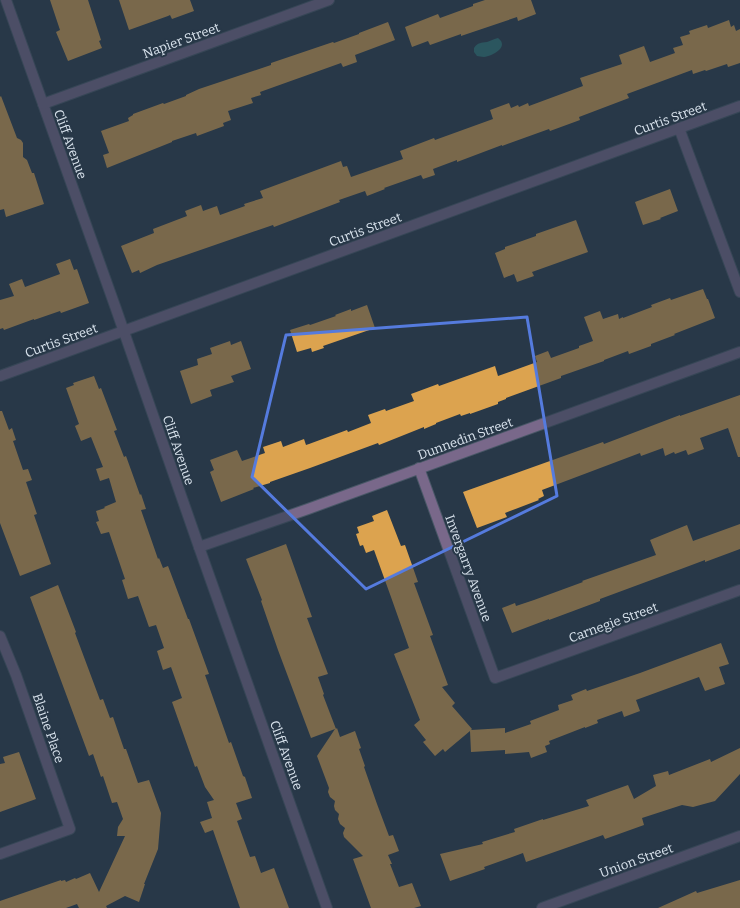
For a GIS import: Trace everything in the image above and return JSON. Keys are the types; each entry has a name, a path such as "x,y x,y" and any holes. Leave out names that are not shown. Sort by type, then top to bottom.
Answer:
{"street":[{"name":"Cliff Avenue","path":"6,0 327,908"},
{"name":"Napier Street","path":"43,104 329,0"},
{"name":"Curtis Street","path":"0,376 740,106"},
{"path":"679,128 740,292"},
{"name":"Dunnedin Street","path":"199,547 308,509 740,352"},
{"name":"Invergarry Avenue","path":"419,468 495,678"},
{"name":"Carnegie Street","path":"495,678 740,590"},
{"name":"Blaine Place","path":"0,636 16,675 70,829 0,854"},
{"name":"Union Street","path":"542,908 740,836"}],"highlighted area":[{"path":"527,317 557,496 366,589 252,477 286,335"}],"shaded area":[{"path":"498,38 502,45 501,48 495,53 483,57 477,56 474,52 475,46 478,44"}],"building":[{"path":"50,0 88,0 101,40 99,41 102,48 68,61 56,32 60,30"},
{"path":"119,0 190,0 194,11 172,19 170,15 129,30"},
{"path":"485,0 531,0 536,14 518,21 517,17 430,45 428,41 412,47 405,27 438,14 440,18"},
{"path":"729,20 731,27 734,25 736,31 740,29 740,63 728,67 727,64 693,74 692,70 627,94 629,98 579,117 580,120 550,131 549,129 457,162 457,160 433,169 435,175 423,179 421,175 384,188 385,189 367,196 365,191 274,227 273,225 157,265 140,273 139,270 132,273 121,246 154,233 153,229 187,216 185,211 201,205 203,211 217,206 220,215 245,206 244,204 263,198 260,191 341,161 343,167 347,166 351,177 403,159 400,151 434,138 435,140 493,119 490,110 509,103 511,108 518,105 519,107 528,103 529,106 583,86 580,78 622,64 619,55 644,46 650,62 675,53 673,48 683,45 680,37 690,34 689,31 707,25 708,28"},
{"path":"388,22 395,40 355,55 357,62 343,67 341,63 260,92 261,95 251,98 253,103 228,111 231,120 223,123 224,126 197,136 196,133 172,141 107,168 103,155 109,153 101,131 129,121 128,118 133,114 186,96 199,89 271,65 271,63 359,34"},
{"path":"1,96 17,138 23,143 23,157 27,160 32,173 34,173 44,204 6,217 4,209 0,210"},
{"path":"670,189 678,211 643,225 635,202"},
{"path":"576,220 588,252 532,272 534,276 517,282 514,274 504,278 495,253 505,249 505,247 536,236 536,234"},
{"path":"70,259 74,270 77,269 89,303 61,313 60,311 34,319 4,330 3,328 0,329 0,300 14,296 9,284 22,279 25,287 60,274 56,264"},
{"path":"703,289 715,318 651,344 651,346 629,354 628,351 561,376 561,378 506,398 498,402 498,404 470,414 461,416 460,414 379,445 378,443 253,488 254,489 221,502 210,472 214,470 210,460 237,450 242,461 265,453 263,447 281,441 283,447 304,439 306,445 347,430 348,432 371,423 368,415 385,409 386,411 414,401 411,394 438,384 439,386 495,366 498,376 537,362 535,356 548,351 551,358 579,348 579,346 593,341 584,317 600,311 603,319 618,314 619,319 652,307 651,305 670,298 671,300"},
{"path":"367,305 375,328 323,346 324,348 312,352 311,348 297,352 290,330 309,324 310,325 351,309 351,311"},
{"path":"230,341 231,345 241,341 251,369 231,376 234,382 210,390 212,396 191,404 180,371 198,365 197,359 212,354 210,348"},
{"path":"94,376 99,389 101,388 117,430 114,431 124,457 126,456 140,495 141,494 146,509 141,510 158,559 159,558 163,568 168,566 189,619 209,674 205,675 229,743 231,742 252,798 236,803 242,819 237,821 250,857 255,856 261,873 274,868 289,908 240,908 213,830 205,833 200,822 212,818 207,802 214,800 205,787 197,766 195,767 172,702 182,698 171,667 163,670 157,651 164,648 156,625 149,627 138,596 128,599 122,580 125,579 109,532 101,534 96,522 99,521 96,511 116,502 109,478 100,481 96,469 103,467 91,437 81,441 75,426 79,424 66,388 74,385 73,383"},
{"path":"740,395 740,457 738,457 728,428 700,438 704,449 688,455 686,450 675,454 674,452 665,456 663,448 641,456 640,453 542,490 544,496 538,499 539,500 505,513 507,517 477,528 463,492 603,442 604,444 680,415"},
{"path":"0,411 2,411 9,430 12,428 16,440 13,441 23,470 28,469 32,480 26,482 37,514 34,515 51,564 20,576 0,523"},
{"path":"387,510 401,546 405,545 418,582 414,583 433,635 430,636 448,685 442,687 455,703 452,706 472,729 471,730 505,728 505,733 531,724 530,721 559,710 558,705 573,700 571,695 640,673 721,643 729,664 719,667 725,684 705,691 699,677 636,700 640,711 624,717 622,711 597,720 598,723 549,741 550,744 545,746 547,752 531,758 529,752 505,754 505,750 471,752 470,731 445,752 443,749 435,756 423,742 426,740 414,725 420,720 394,654 409,648 391,597 374,550 366,553 363,545 360,546 356,534 359,533 357,527 374,521 372,516"},
{"path":"740,524 740,549 705,562 705,560 600,599 600,601 512,633 502,608 515,603 516,606 534,600 583,582 582,581 656,555 650,540 687,525 693,541"},
{"path":"286,544 312,617 307,618 328,674 318,677 324,694 323,695 340,737 355,731 361,748 359,749 365,766 364,767 377,804 389,836 393,835 399,851 388,855 392,864 390,864 399,887 412,883 421,906 414,908 371,908 353,859 363,856 344,837 343,833 345,828 340,824 338,819 339,814 335,810 334,806 335,801 330,797 328,792 329,788 317,756 335,729 311,738 246,559"},
{"path":"58,585 100,700 103,699 110,718 113,717 138,783 149,780 161,813 158,849 144,884 139,902 125,896 106,906 107,908 79,908 77,904 66,908 0,908 0,901 61,880 65,880 66,882 90,873 99,892 125,836 117,836 118,827 123,819 117,802 112,803 103,776 101,777 93,754 89,756 30,597"},
{"path":"740,748 740,774 715,801 693,807 682,805 642,818 644,825 605,839 603,835 526,862 523,853 484,867 485,869 450,881 440,854 483,844 482,842 515,832 514,829 589,806 586,800 628,785 634,799 656,786 653,775 668,771 669,775 710,759 711,762"},
{"path":"19,752 36,799 0,812 0,764 5,763 3,757"},
{"path":"740,880 740,908 658,908 696,891 697,893"}]}
